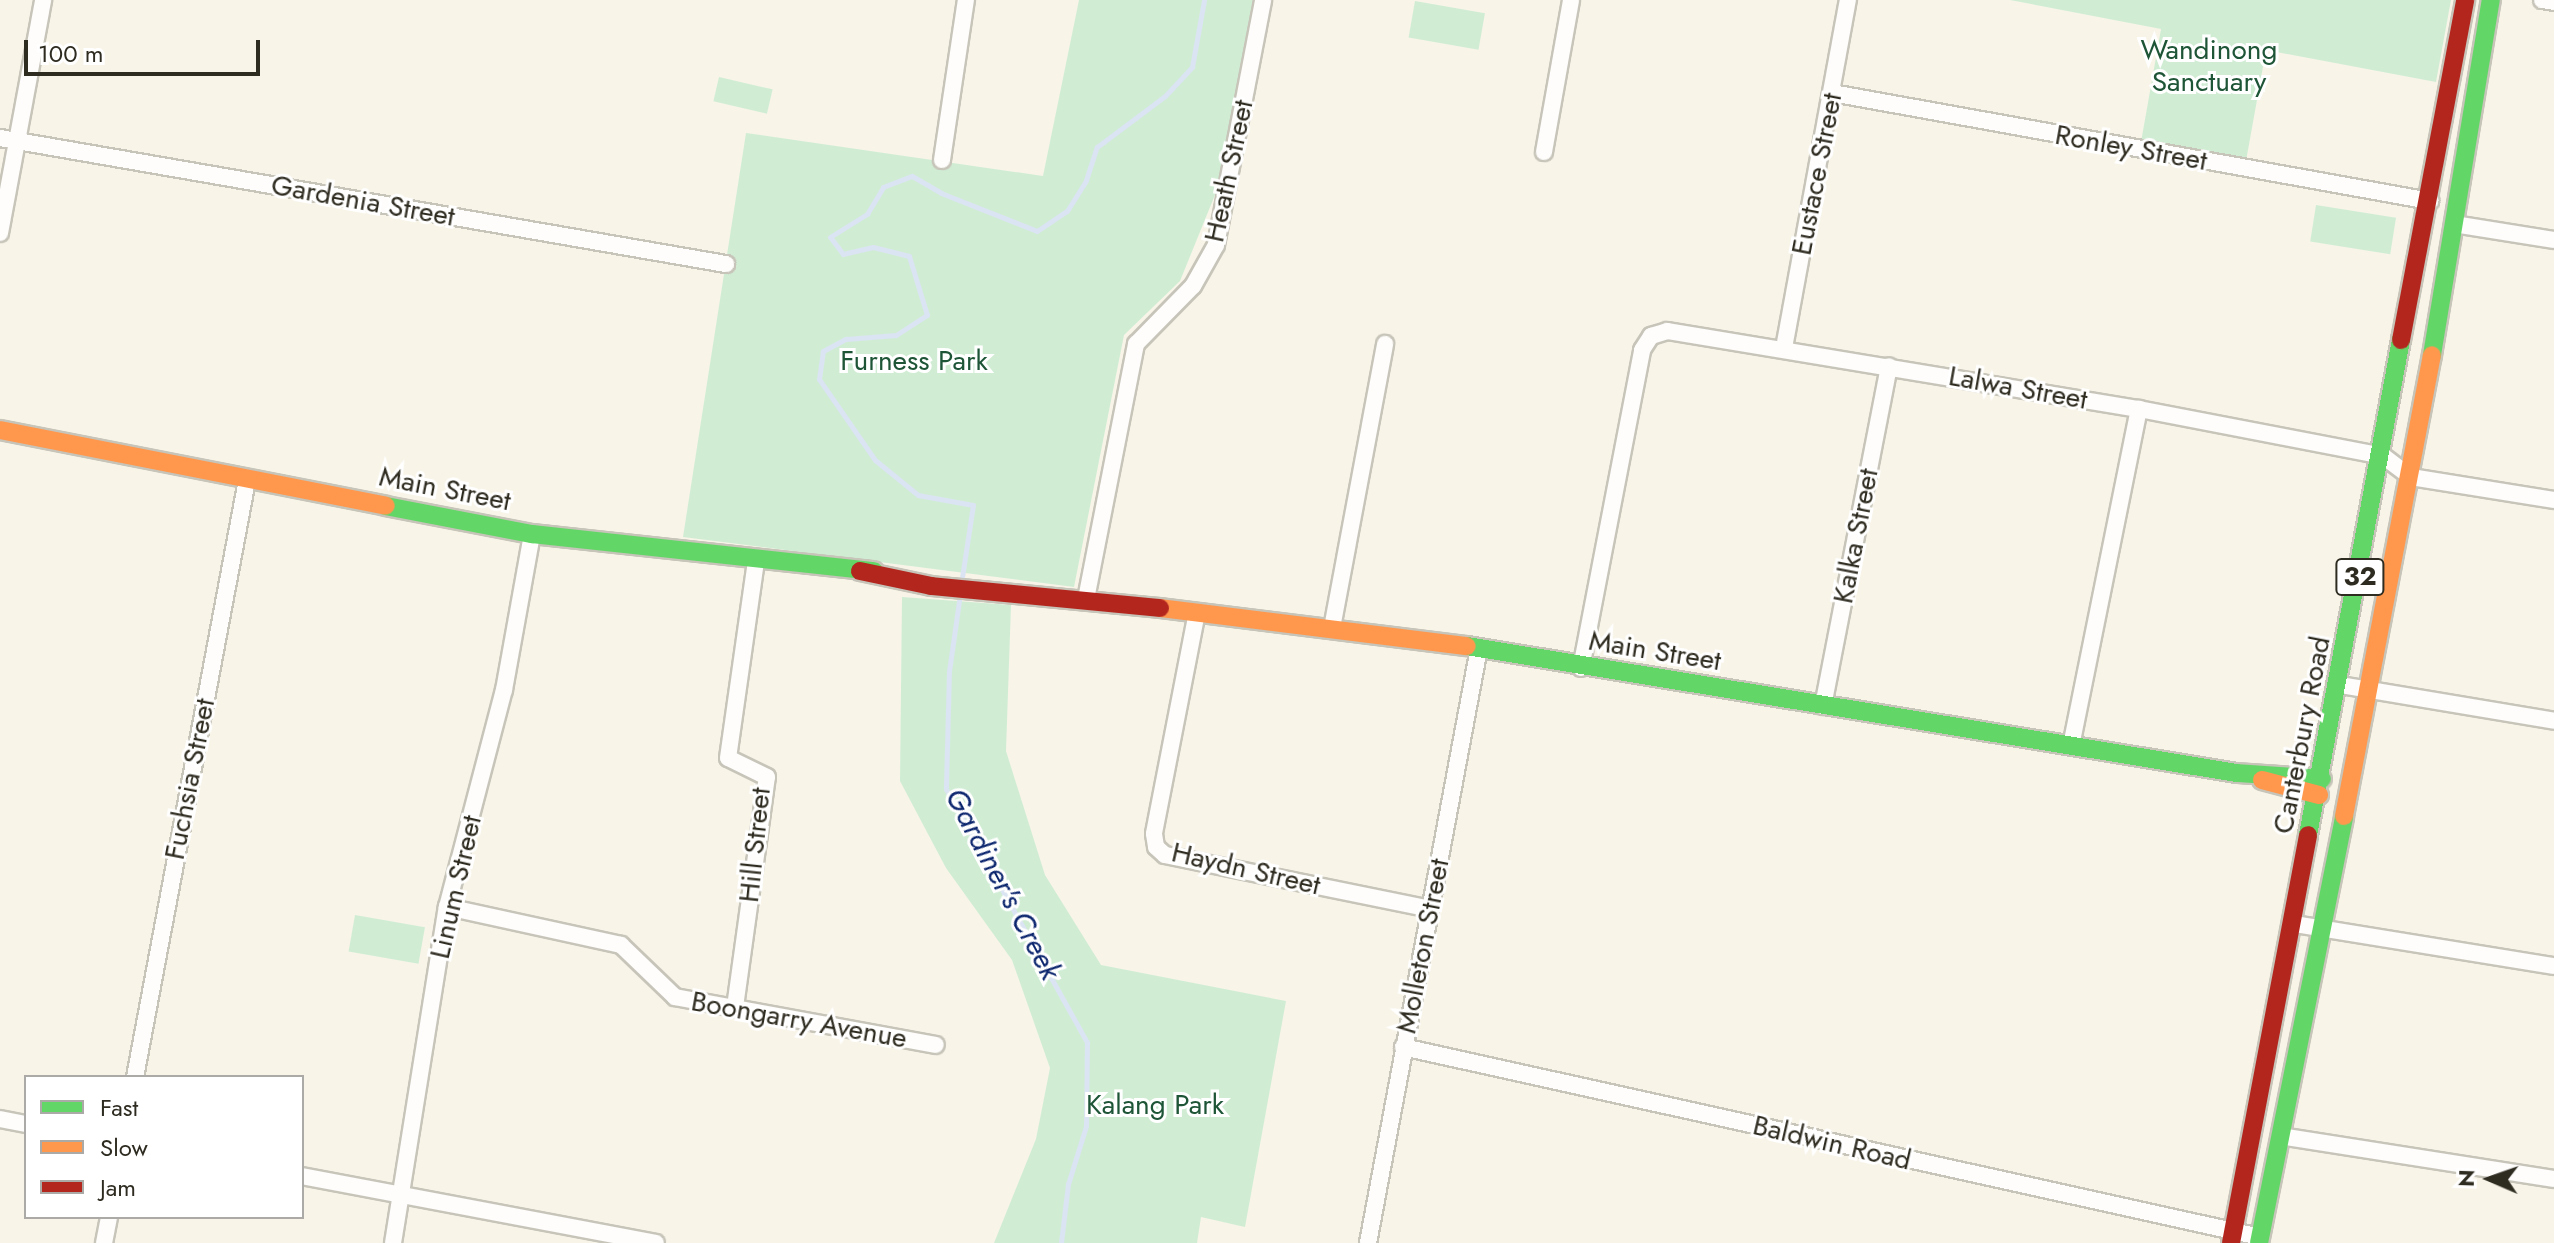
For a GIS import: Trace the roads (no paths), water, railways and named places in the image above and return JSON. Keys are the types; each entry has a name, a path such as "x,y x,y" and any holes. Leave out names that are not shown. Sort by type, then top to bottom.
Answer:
{"main road":[{"name":"Canterbury Road","path":"2232,1237 2340,685 2465,0"},
{"name":"Canterbury Road","path":"2260,1240 2411,477 2491,0"},
{"path":"2430,201 2455,214"},
{"name":"Main Street","path":"0,430 22,438 532,534 954,582 1479,648 1581,668 2320,787"},
{"name":"Main Street","path":"0,438 22,438"},
{"path":"2320,787 2348,791"}],"street":[{"path":"0,233 8,139 43,0"},
{"path":"942,160 966,0"},
{"name":"Heath Street","path":"1086,599 1136,344 1193,286 1216,245 1263,0"},
{"path":"1544,152 1571,0"},
{"name":"Eustace Street","path":"1784,348 1848,0"},
{"path":"2542,0 2554,2"},
{"name":"Ronley Street","path":"1832,93 2430,201"},
{"name":"Gardenia Street","path":"8,139 726,264"},
{"path":"2455,214 2554,240"},
{"name":"Lalwa Street","path":"1581,668 1642,350 1651,336 1667,331 2139,409 2383,456"},
{"path":"1332,628 1385,344"},
{"name":"Kalka Street","path":"1823,706 1889,366"},
{"path":"2071,746 2139,409"},
{"path":"2383,456 2411,477 2554,500"},
{"name":"Fuchsia Street","path":"135,1075 247,480"},
{"name":"Linum Street","path":"393,1243 447,907 504,690 532,534"},
{"name":"Hill Street","path":"735,1007 767,777 728,758 756,561"},
{"name":"Haydn Street","path":"1197,612 1154,834 1156,847 1165,855 1430,909"},
{"name":"Molleton Street","path":"1368,1243 1479,648"},
{"path":"2340,685 2554,721"},
{"name":"Boongarry Avenue","path":"447,907 621,945 675,997 936,1045"},
{"path":"2294,924 2554,966"},
{"name":"Baldwin Road","path":"1403,1047 2232,1237 2260,1240"},
{"path":"0,1119 24,1124"},
{"path":"2280,1136 2554,1179"},
{"path":"304,1176 656,1243"},
{"path":"104,1243 109,1219"}],"waterway":[{"name":"Gardiner's Creek","path":"961,584 973,505 918,495 875,460 819,379 823,351 846,339 896,335 927,315 909,256 873,247 843,254 830,237 867,214 883,187 912,176 941,193 1037,231 1067,211 1086,180 1097,147 1165,96 1192,67 1204,0"},
{"name":"Gardiner's Creek","path":"960,594 949,671 946,789 1087,1042 1086,1126 1068,1184 1061,1243"}],"park label":[{"name":"Wandinong Sanctuary","path":"2209,66"},
{"name":"Furness Park","path":"914,361"},
{"name":"Kalang Park","path":"1155,1105"}]}
